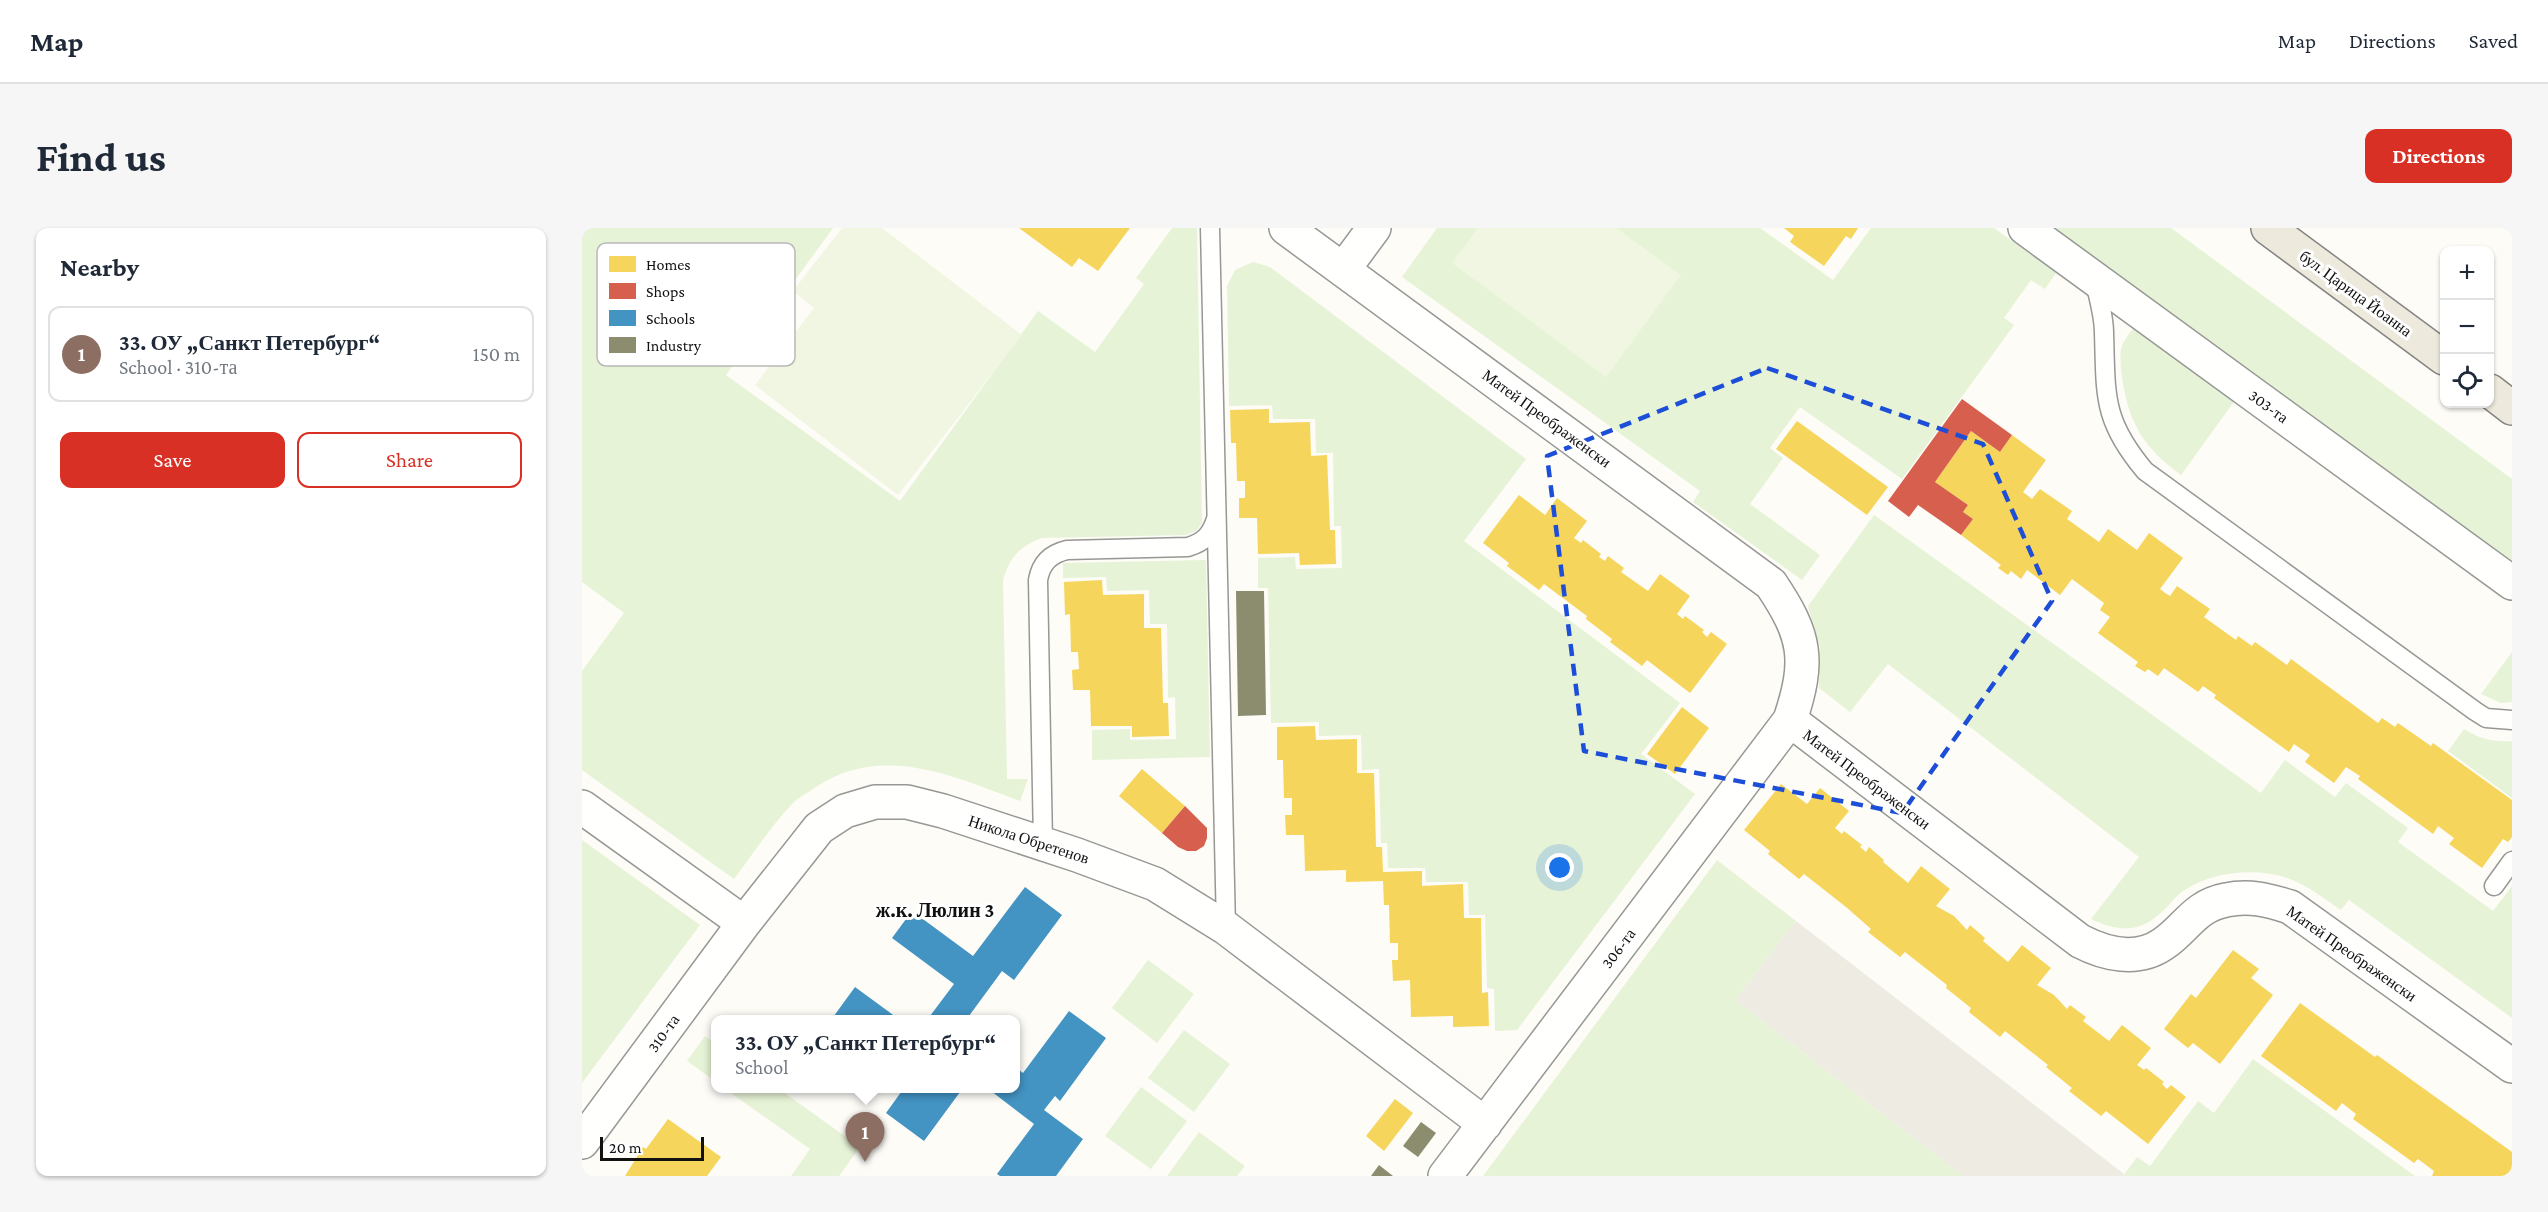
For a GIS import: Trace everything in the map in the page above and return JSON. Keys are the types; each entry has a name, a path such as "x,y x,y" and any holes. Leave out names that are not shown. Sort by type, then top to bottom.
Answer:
{"main road":[{"name":"бул. Царица Йоанна","path":"2268,228 2440,354"},
{"path":"2494,394 2512,408"}],"street":[{"name":"Матей Преображенски","path":"1286,228 1771,584 1791,614 1802,649 1801,686 1790,720 2080,941 2099,951 2121,955 2143,953 2163,944 2194,914 2225,900 2258,897 2290,907 2512,1066"},
{"path":"1343,270 1374,228"},
{"name":"303-та","path":"2025,228 2512,583"},
{"name":"306-та","path":"1445,1176 1790,720"},
{"name":"Никола Обретенов","path":"744,923 819,828 845,811 875,802 907,802 1043,843 1155,884 1226,928 1485,1124"},
{"path":"582,807 744,923"},
{"name":"310-та","path":"582,1142 744,923"}],"lane":[{"path":"1210,228 1226,928"},
{"path":"2094,278 2104,331 2105,390 2112,420 2125,447 2145,471 2475,711 2487,718 2512,720"},
{"path":"1043,843 1039,571 1050,556 1067,550 1188,547 1198,544 1208,537 1216,517"},
{"path":"2494,885 2512,861"}],"highlighted area":[{"path":"1767,368 1983,444 2052,601 1902,813 1584,751 1547,456"}],"green space":[{"path":"582,228 833,228 795,280 795,243 597,243 597,366 733,366 726,375 900,501 1038,311 1095,352 1144,284 1136,278 1172,228 1197,228 1202,523 1196,531 1186,535 1042,538 1027,545 1012,559 1003,581 1007,779 1028,779 1020,801 945,775 920,769 894,766 869,767 844,773 819,785 793,803 734,879 582,770 582,671 624,613 582,582"},
{"path":"842,228 882,228 1022,335 898,495 755,385 770,366 795,366 795,333 814,308 795,293 795,288"},
{"path":"1437,228 1760,228 1833,280 1871,228 1994,228 2056,273 2045,289 2031,280 2004,318 2014,325 1902,479 1800,407 1770,448 1783,458 1750,504 1820,555 1802,580 1693,502 1700,491 1402,277"},
{"path":"1478,228 1616,228 1681,275 1606,377 1452,263"},
{"path":"2053,228 2171,228 2512,479 2512,561"},
{"path":"1253,262 1270,267 1526,459 1464,541 1680,703 1641,754 1695,794 1517,1030 1495,1031 1494,989 1487,988 1485,915 1469,915 1468,882 1426,882 1425,868 1388,868 1387,843 1381,843 1379,769 1362,770 1361,735 1319,736 1319,722 1271,723 1268,588 1258,588 1258,558 1295,557 1296,569 1342,568 1341,526 1334,526 1333,453 1316,453 1315,419 1273,419 1272,405 1229,406 1227,286 1235,270"},
{"path":"2135,326 2236,399 2181,475 2148,445 2140,434 2129,409 2120,362 2124,341"},
{"path":"1874,515 2261,793 2285,760 2335,797 2346,783 2408,828 2398,842 2493,911 2512,886 2512,1018 2349,900 2341,910 2303,885 2275,875 2243,872 2227,874 2198,883 2179,894 2148,923 2139,926 2112,927 2091,919 2139,857 1888,664 1850,712 1819,688 1820,647 1808,606"},
{"path":"1206,560 1210,757 1092,760 1092,730 1130,729 1130,740 1176,739 1175,697 1168,698 1167,624 1150,624 1149,590 1107,591 1106,577 1063,578 1063,563"},
{"path":"2512,652 2512,702 2501,703 2481,694"},
{"path":"2464,729 2487,739 2512,741 2512,798 2448,751"},
{"path":"582,840 700,925 582,1083"},
{"path":"1717,860 1796,921 1735,1000 1963,1176 1483,1176"},
{"path":"1148,960 1194,994 1157,1043 1112,1008"},
{"path":"1184,1030 1230,1064 1194,1112 1148,1078"},
{"path":"705,1036 711,1040 711,1078 687,1061"},
{"path":"2253,1059 2415,1176 2123,1176 2137,1157 2150,1166 2198,1101 2214,1113"},
{"path":"1141,1087 1187,1121 1151,1169 1105,1136"},
{"path":"731,1093 785,1093 860,1147 839,1176 791,1176 810,1149"},
{"path":"1199,1132 1245,1166 1237,1176 1167,1176"}],"shaded area":[{"path":"1796,921 2124,1174 2123,1176 1963,1176 1735,1000"}],"building: Homes":[{"path":"1019,228 1130,228 1098,271 1079,258 1072,267"},
{"path":"1784,228 1858,228 1851,239 1846,236 1824,266 1790,242 1794,236"},
{"path":"1269,409 1269,423 1310,422 1311,456 1327,455 1330,530 1335,530 1336,564 1300,565 1299,553 1258,554 1257,518 1239,518 1239,498 1245,498 1245,481 1237,481 1236,443 1231,443 1230,410"},
{"path":"1797,421 1888,487 1867,515 1776,449"},
{"path":"1971,431 2000,452 2012,435 2046,460 2023,492 2032,499 2040,489 2072,511 2067,519 2099,542 2108,529 2137,550 2149,533 2183,558 2160,589 2165,593 2170,596 2177,586 2210,609 2204,617 2236,640 2238,636 2252,646 2255,642 2287,665 2291,659 2378,723 2382,718 2395,727 2398,723 2431,746 2433,743 2512,800 2512,837 2508,842 2503,839 2482,868 2449,844 2454,838 2438,826 2433,834 2358,779 2360,776 2346,767 2334,783 2305,762 2310,755 2294,744 2289,752 2214,698 2216,695 2203,686 2198,692 2164,668 2158,676 2148,669 2145,672 2135,666 2138,662 2098,633 2110,617 2100,610 2104,603 2072,579 2060,595 2027,570 2021,579 2011,571 2008,575 1998,568 2001,565 1961,535 1973,519 1963,512 1968,505 1935,482"},
{"path":"1519,495 1545,515 1557,498 1587,521 1574,538 1581,543 1583,540 1601,554 1599,557 1605,561 1608,556 1624,568 1621,572 1648,591 1660,574 1690,596 1677,614 1683,619 1685,616 1704,630 1702,632 1707,637 1711,632 1727,644 1690,693 1647,660 1642,666 1610,642 1612,639 1586,619 1587,616 1544,584 1539,590 1507,566 1509,563 1483,543"},
{"path":"1102,580 1103,595 1144,594 1144,628 1161,628 1163,703 1168,703 1169,736 1132,737 1132,726 1091,726 1090,690 1073,690 1072,670 1079,669 1078,652 1071,652 1070,614 1065,615 1064,582"},
{"path":"1682,707 1709,728 1675,774 1647,754"},
{"path":"1315,726 1316,740 1357,739 1357,773 1374,773 1376,847 1382,847 1383,872 1422,871 1422,886 1463,884 1464,918 1481,918 1482,993 1488,992 1489,1026 1453,1027 1453,1016 1411,1017 1410,980 1393,981 1392,960 1398,960 1398,943 1390,943 1389,905 1384,905 1383,881 1346,882 1346,870 1305,871 1304,835 1286,835 1285,815 1292,815 1292,798 1284,798 1283,760 1277,760 1277,727"},
{"path":"1142,769 1185,806 1162,833 1119,796"},
{"path":"1781,784 1807,804 1820,788 1849,811 1835,828 1842,834 1844,831 1862,845 1860,847 1866,852 1869,847 1908,883 1921,866 1950,889 1936,906 1954,916 1967,930 1970,925 1985,938 1983,941 2008,962 2022,945 2051,968 2037,985 2054,995 2067,1009 2070,1005 2086,1017 2083,1021 2109,1041 2122,1025 2151,1048 2137,1065 2144,1070 2146,1068 2164,1082 2162,1084 2167,1089 2171,1085 2186,1097 2148,1144 2106,1111 2101,1116 2069,1091 2072,1088 2046,1067 2048,1065 2005,1031 2000,1037 1969,1012 1971,1008 1946,988 1947,985 1905,952 1900,957 1868,932 1871,929 1846,907 1804,874 1799,879 1768,854 1770,851 1744,830"},
{"path":"2233,950 2259,969 2251,978 2273,995 2220,1064 2193,1043 2188,1048 2164,1029 2191,994 2196,998"},
{"path":"2300,1003 2512,1152 2512,1176 2432,1176 2434,1171 2418,1159 2414,1163 2353,1119 2356,1114 2342,1103 2336,1111 2261,1056"},
{"path":"1395,1099 1413,1113 1384,1151 1366,1136"},
{"path":"668,1119 721,1157 707,1176 625,1176 643,1147 646,1149"}],"building: Shops":[{"path":"1962,399 2012,435 2000,452 1971,431 1935,482 1968,505 1963,512 1973,519 1961,535 1918,505 1909,517 1888,501"},
{"path":"1185,806 1207,828 1204,846 1196,851 1187,851 1178,847 1162,833"}],"building: Schools":[{"path":"1025,887 1062,915 1014,980 1002,971 970,1015 931,1015 954,984 892,938 912,911 973,956"},
{"path":"855,987 893,1015 835,1015"},
{"path":"1069,1011 1106,1038 1060,1101 1055,1096 1044,1110 1083,1139 1056,1176 1000,1176 997,1174 1034,1124 994,1093 1020,1093 1020,1071 1023,1073"},
{"path":"900,1093 959,1093 924,1141 886,1113"}],"building: Industry":[{"path":"1236,591 1264,591 1266,715 1238,716"},
{"path":"1421,1122 1436,1133 1418,1157 1403,1146"},
{"path":"1379,1165 1393,1176 1371,1176"}],"place":[{"name":"33. ОУ „Санкт Петербург“","path":"865,1162"}],"district":[{"name":"ж.к. Люлин 3","path":"935,910"}]}
